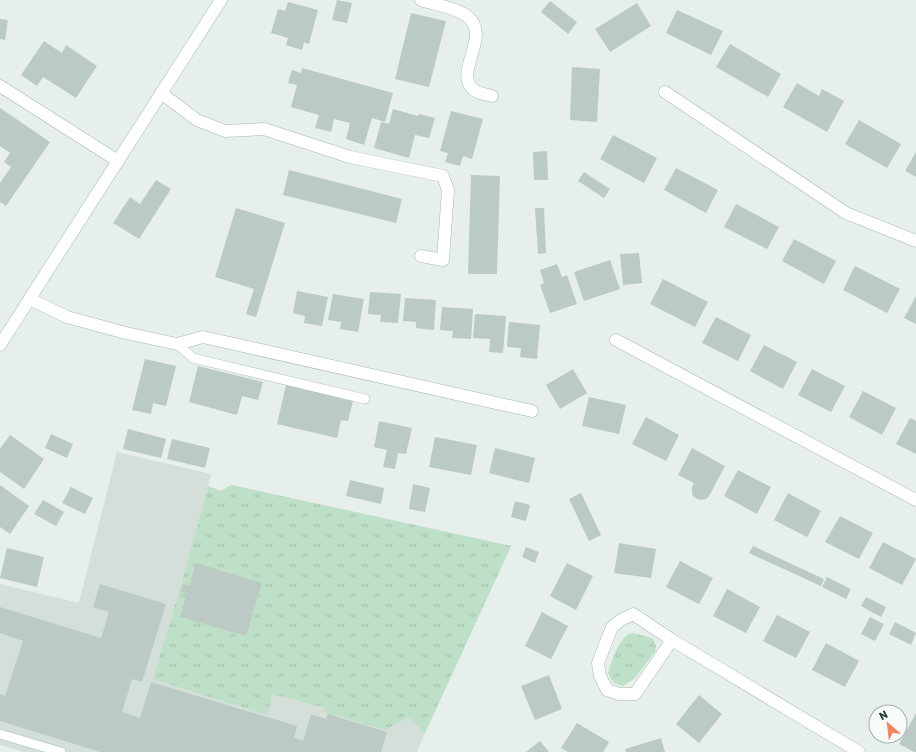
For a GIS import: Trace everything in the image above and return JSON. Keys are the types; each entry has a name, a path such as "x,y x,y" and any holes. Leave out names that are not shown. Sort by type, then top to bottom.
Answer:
{"street":[{"path":"0,345 221,0"},
{"path":"421,0 442,3 468,16 473,23 477,34 467,75 468,83 475,91 492,96"},
{"path":"0,86 118,161"},
{"path":"665,92 846,213 916,241"},
{"path":"161,93 197,120 225,131 264,129 350,157 443,176 448,190 443,260 421,256"},
{"path":"30,299 67,316 126,333 177,344 203,337 532,411"},
{"path":"616,340 916,500"},
{"path":"672,640 635,694 619,694 607,690 600,676 598,662 612,627 621,620 633,614 672,640 860,752"}],"lane":[{"path":"177,344 193,358 365,399"},
{"path":"0,734 61,752"}],"shaded area":[{"path":"117,452 211,474 208,486 221,491 231,485 511,546 417,752 24,752 0,745 0,584 79,603"}],"green space":[{"path":"231,485 511,546 425,733 408,717 386,730 324,712 325,708 273,694 267,715 153,679 182,582 208,486 221,491"},
{"path":"632,633 653,639 656,646 655,652 634,679 623,686 614,682 608,673 614,656 623,639"}],"building":[{"path":"337,0 352,3 347,23 332,20"},
{"path":"550,1 577,22 568,34 541,12"},
{"path":"288,2 318,10 309,44 304,42 302,50 286,45 288,38 271,33 278,9 285,11"},
{"path":"637,3 651,26 610,52 595,29"},
{"path":"677,10 723,31 711,55 666,33"},
{"path":"411,13 446,21 429,87 395,79"},
{"path":"0,19 8,20 5,40 0,39"},
{"path":"44,41 62,53 66,45 97,66 76,98 43,77 37,86 21,75"},
{"path":"730,44 781,74 768,97 716,67"},
{"path":"572,67 600,69 597,122 570,120"},
{"path":"302,68 393,93 385,122 372,118 364,145 346,139 350,123 334,119 331,132 315,128 319,115 291,107 297,85 288,83 292,70 301,73"},
{"path":"797,83 819,96 822,89 844,101 827,132 783,107"},
{"path":"0,108 50,142 6,206 0,202 0,183 11,167 4,162 10,153 0,146"},
{"path":"393,109 418,116 419,114 435,118 429,138 415,135 409,158 374,148 381,122 389,124"},
{"path":"451,111 483,119 472,159 463,156 460,166 445,162 448,153 440,151"},
{"path":"859,120 901,144 887,168 845,144"},
{"path":"613,135 657,158 644,183 600,159"},
{"path":"547,151 548,180 534,180 533,152"},
{"path":"916,152 916,177 905,171"},
{"path":"676,168 718,190 706,213 664,190"},
{"path":"289,170 402,199 396,223 283,195"},
{"path":"584,172 610,189 604,198 578,181"},
{"path":"471,175 500,176 497,274 468,274"},
{"path":"156,180 171,189 139,239 113,223 130,197 140,204"},
{"path":"736,204 779,227 767,249 724,227"},
{"path":"236,208 285,223 256,317 246,314 254,289 215,277"},
{"path":"535,208 544,208 546,253 538,254"},
{"path":"794,239 836,261 824,284 782,261"},
{"path":"639,253 642,283 623,285 620,254"},
{"path":"610,260 620,289 584,301 574,272"},
{"path":"557,264 562,277 567,275 577,304 550,313 540,285 544,283 540,270"},
{"path":"855,266 900,289 887,313 843,290"},
{"path":"663,279 708,302 695,327 650,304"},
{"path":"297,291 328,297 322,326 304,323 305,316 293,313"},
{"path":"370,292 401,294 398,323 380,322 381,315 368,314"},
{"path":"333,294 364,299 358,332 340,329 341,322 328,320"},
{"path":"916,296 916,324 904,318"},
{"path":"405,298 436,300 434,330 416,328 416,322 403,321"},
{"path":"442,307 473,309 471,339 452,338 453,331 440,330"},
{"path":"475,314 506,316 503,353 489,352 490,339 473,338"},
{"path":"716,317 751,335 738,361 702,343"},
{"path":"509,322 540,325 537,359 520,357 521,348 507,347"},
{"path":"764,345 797,362 783,389 750,371"},
{"path":"145,359 176,366 166,406 153,403 151,414 132,410"},
{"path":"198,366 263,382 258,400 242,396 237,415 189,402"},
{"path":"573,369 587,393 560,409 546,385"},
{"path":"812,369 845,386 831,412 798,395"},
{"path":"286,385 353,401 348,421 341,420 337,438 277,424"},
{"path":"863,391 896,408 882,435 849,417"},
{"path":"589,397 626,405 619,434 582,426"},
{"path":"646,417 679,435 666,461 632,444"},
{"path":"910,418 916,421 916,454 896,444"},
{"path":"379,421 412,428 406,454 398,453 395,469 383,467 387,450 374,447"},
{"path":"128,429 166,439 161,458 123,449"},
{"path":"51,434 73,444 67,458 45,448"},
{"path":"10,435 44,459 24,489 0,472 0,449"},
{"path":"435,437 477,445 471,475 429,467"},
{"path":"172,439 210,448 205,468 167,459"},
{"path":"495,448 535,458 529,483 489,473"},
{"path":"692,448 725,466 706,499 701,500 693,496 692,487 694,483 678,475"},
{"path":"738,470 771,487 757,514 724,496"},
{"path":"350,480 384,488 381,504 346,496"},
{"path":"413,484 430,488 425,512 409,509"},
{"path":"0,485 29,506 10,534 0,527"},
{"path":"71,487 93,498 85,514 62,503"},
{"path":"581,493 601,535 589,541 569,499"},
{"path":"788,493 821,511 807,537 774,520"},
{"path":"43,500 64,512 56,526 34,514"},
{"path":"515,501 530,505 526,521 511,517"},
{"path":"840,516 873,533 859,559 825,542"},
{"path":"883,542 916,559 902,585 869,568"},
{"path":"619,543 656,549 651,578 614,573"},
{"path":"753,546 824,579 821,586 749,553"},
{"path":"526,547 539,552 535,563 522,557"},
{"path":"7,548 44,557 37,587 0,578"},
{"path":"680,561 713,578 699,604 666,587"},
{"path":"196,563 262,583 246,636 180,617 187,593 181,591 183,584 189,586"},
{"path":"567,563 593,576 576,610 550,596"},
{"path":"827,577 851,589 846,599 822,587"},
{"path":"100,584 166,604 142,682 132,679 122,712 140,718 151,682 297,726 294,738 303,741 311,714 326,719 328,714 387,732 381,752 100,752 0,721 0,694 5,696 23,641 0,633 0,607 101,638 109,612 93,607"},
{"path":"727,589 760,607 746,633 713,616"},
{"path":"866,597 886,607 881,617 861,606"},
{"path":"542,612 568,626 551,659 525,646"},
{"path":"777,615 810,632 796,658 763,641"},
{"path":"870,617 884,624 875,641 861,634"},
{"path":"895,622 916,633 911,645 889,634"},
{"path":"826,643 859,661 845,687 812,670"},
{"path":"549,675 562,709 535,720 521,686"},
{"path":"699,695 722,714 699,743 676,724"},
{"path":"916,713 916,752 899,744 908,744 908,728"},
{"path":"577,723 609,742 603,752 568,752 561,748"},
{"path":"661,738 665,752 626,752 625,749"},
{"path":"540,741 549,752 526,752"}]}
